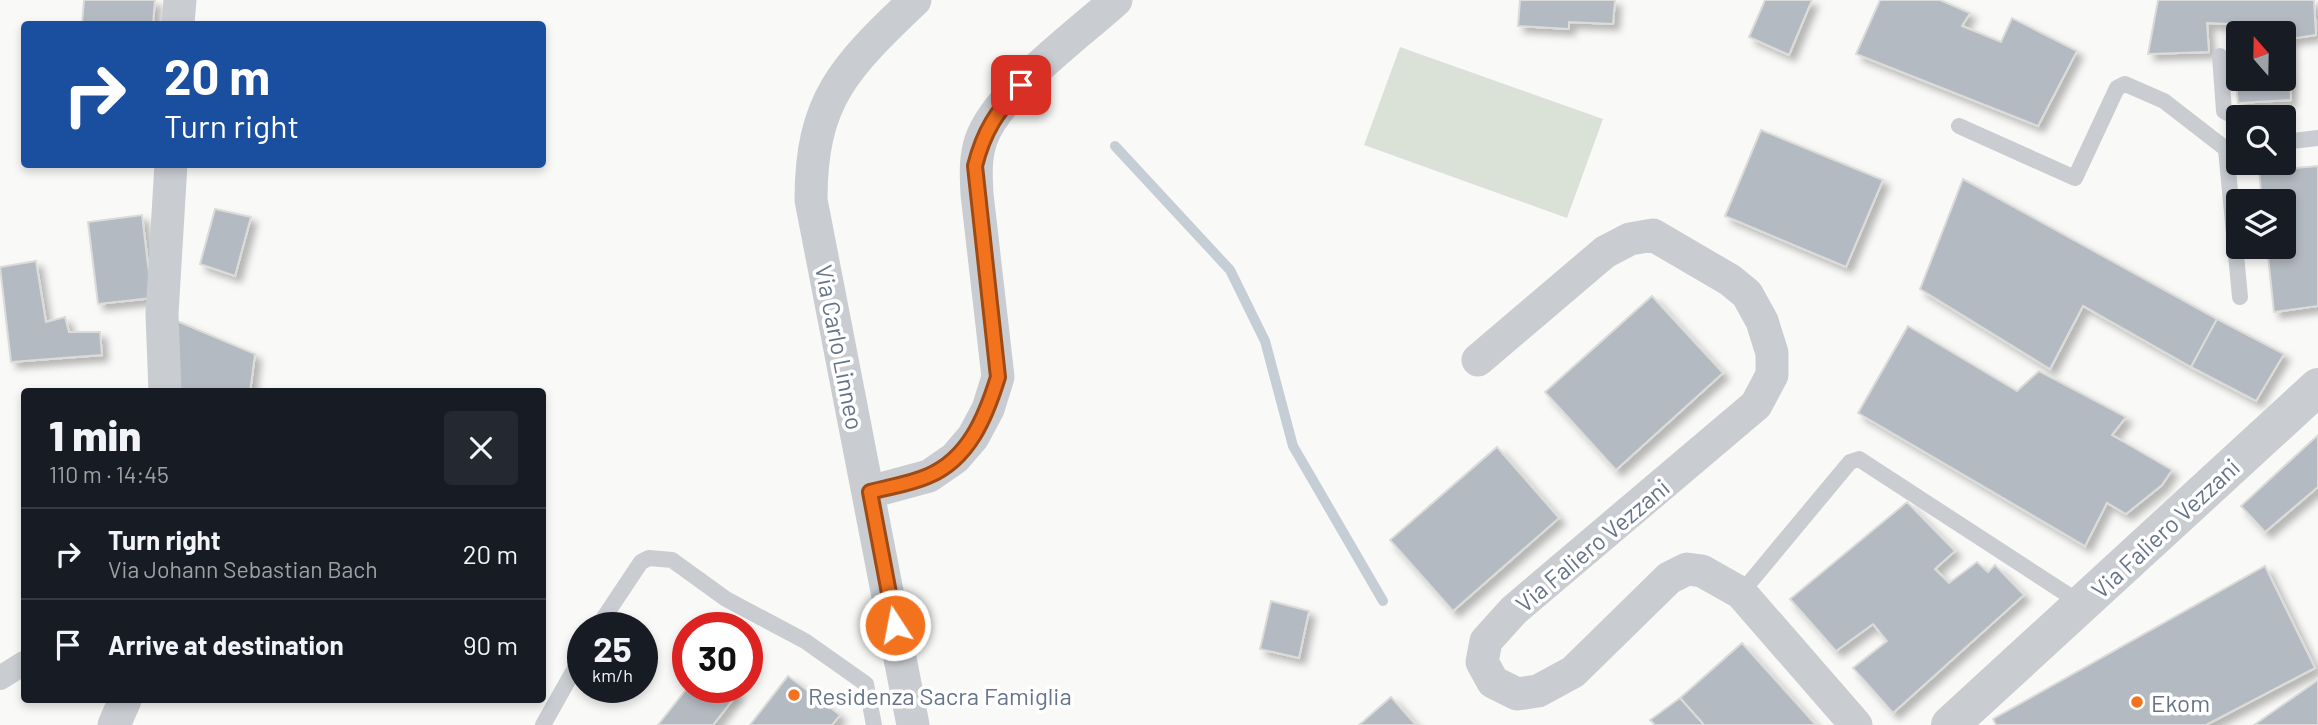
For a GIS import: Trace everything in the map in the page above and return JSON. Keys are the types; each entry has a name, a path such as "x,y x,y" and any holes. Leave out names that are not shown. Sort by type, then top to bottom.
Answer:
{"street":[{"path":"178,21 180,0"},
{"name":"Via Carlo Linneo","path":"913,725 870,492 811,200 811,165 818,126 832,90 853,61 915,0"},
{"path":"870,492 929,476 955,458 973,437 988,409 998,377 976,184 975,166 982,138 998,111 1021,85 1116,0"},
{"path":"165,388 162,314 171,168"},
{"name":"Via Faliero Vezzani","path":"1478,360 1605,252 1630,239 1653,236 1730,280 1747,294 1762,321 1772,353 1772,375 1756,405 1500,624 1486,641 1482,662 1493,682 1517,694 1538,691 1573,673 1654,592 1686,569 1702,571 1741,593 1857,725"},
{"name":"Via Faliero Vezzani","path":"1950,725 2318,387"},
{"path":"0,678 21,665"},
{"path":"114,725 124,703"}],"lane":[{"path":"2220,56 2226,112"},
{"path":"1959,126 2075,178 2117,88 2125,84 2164,101 2226,144"},
{"path":"2233,175 2240,297"},
{"path":"1741,593 1850,462 1859,459 2082,604"},
{"path":"607,612 640,562 649,558 672,560 726,599 805,641 866,684 874,725"},
{"path":"543,725 567,682"}],"shaded area":[{"path":"1400,47 1603,119 1567,218 1364,145"}],"building":[{"path":"84,0 155,0 153,21 82,21"},
{"path":"1520,0 1615,0 1613,24 1569,22 1569,29 1518,26"},
{"path":"1765,0 1812,0 1789,55 1749,37"},
{"path":"1880,0 1940,0 1970,13 1962,26 2001,42 2012,18 2077,51 2038,126 1856,54"},
{"path":"2158,0 2314,0 2316,35 2296,38 2296,21 2207,23 2209,52 2148,54"},
{"path":"2237,91 2291,91 2291,100 2238,103"},
{"path":"1761,130 1883,180 1846,267 1725,216"},
{"path":"2318,166 2318,306 2274,312 2268,259 2296,259 2296,189 2261,189 2259,175 2296,175 2296,168"},
{"path":"1963,179 2217,319 2191,367 2083,306 2050,369 1920,289"},
{"path":"215,209 251,217 235,276 200,264"},
{"path":"142,215 152,298 98,304 88,222"},
{"path":"36,261 46,322 65,317 69,332 100,332 102,355 11,362 0,267"},
{"path":"1652,296 1723,373 1616,470 1545,392"},
{"path":"2217,319 2284,354 2256,401 2191,367"},
{"path":"177,321 255,354 251,388 180,388"},
{"path":"1908,326 2017,391 2039,371 2126,417 2112,435 2172,470 2162,485 2126,514 2107,503 2085,546 1858,413"},
{"path":"2318,435 2318,487 2265,532 2241,506"},
{"path":"1497,447 1559,518 1453,611 1390,540"},
{"path":"1907,502 1955,551 1935,569 1949,583 1977,562 1988,572 1995,565 2024,595 1893,713 1853,668 1887,641 1873,624 1836,651 1790,599"},
{"path":"2265,566 2315,668 2206,725 1996,725 1993,719"},
{"path":"1271,601 1309,611 1299,658 1260,649"},
{"path":"1742,643 1816,725 1704,725 1680,698"},
{"name":"Residenza Sacra Famiglia","path":"788,676 840,715 832,725 750,725"},
{"path":"2318,680 2318,725 2254,725"},
{"path":"1391,697 1416,725 1359,725"},
{"path":"1680,698 1704,725 1655,725 1650,720"},
{"path":"675,703 730,703 713,725 658,725"}],"waterway":[{"path":"1115,146 1230,270 1265,341 1293,446 1383,601"}],"place":[{"name":"Residenza Sacra Famiglia","path":"794,695"},
{"name":"Ekom","path":"2137,702"}],"route":[{"path":"895,625 870,492 929,476 955,458 973,437 988,409 998,377 975,166 982,138 998,111 1021,85"}]}
